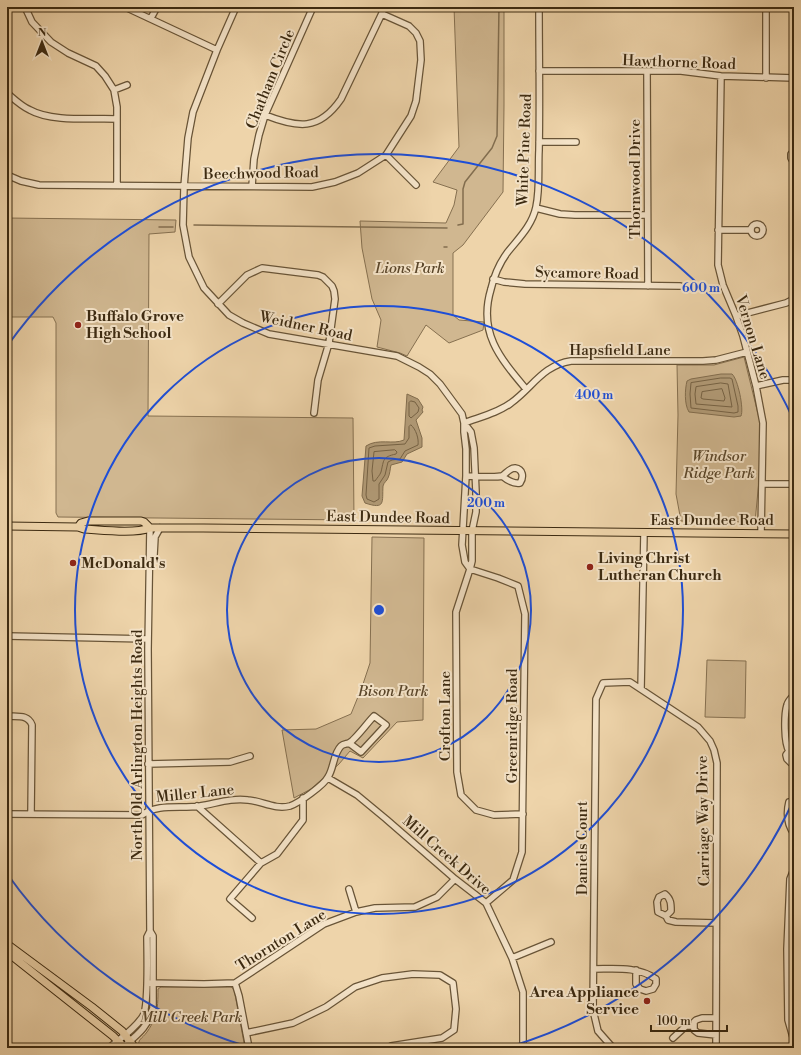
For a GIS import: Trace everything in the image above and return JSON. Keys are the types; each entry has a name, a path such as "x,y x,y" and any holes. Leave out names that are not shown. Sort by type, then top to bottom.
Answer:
{"main road":[{"name":"East Dundee Road","path":"7,526 78,526 84,529 132,530 160,528 794,534"},
{"path":"7,944 92,1007 125,1035 135,1048"},
{"path":"7,952 118,1040 123,1047"}],"street":[{"path":"25,7 32,22 46,37 68,53 96,66 114,90 117,102 117,185"},
{"path":"125,7 217,50"},
{"path":"151,18 157,7"},
{"name":"Weidner Road","path":"236,7 217,50 193,112 188,138 183,225 189,257 204,288 229,315 243,324 269,334 329,343 397,356 430,374 444,388 462,414 464,423 466,476 463,531"},
{"name":"Chatham Circle","path":"252,186 254,160 265,115 313,7"},
{"path":"265,115 294,124 307,124 320,120 333,111 341,100 385,7"},
{"name":"White Pine Road","path":"526,389 511,371 493,342 487,324 487,308 493,279 501,262 528,226 536,208 539,142 539,7"},
{"path":"766,7 766,78"},
{"name":"Beechwood Road","path":"7,175 21,181 39,185 312,187 335,182 358,173 386,155 411,116 416,101 421,60 420,41 416,33 409,26 382,14"},
{"name":"Hawthorne Road","path":"539,71 681,71 720,76 794,78"},
{"name":"Thornwood Drive","path":"647,72 648,286"},
{"name":"Vernon Lane","path":"720,76 718,265 720,275 736,316 756,386 763,423 761,534"},
{"path":"114,90 127,85"},
{"path":"7,93 15,101 30,111 49,117 117,119"},
{"path":"539,142 576,142"},
{"path":"794,151 791,154 791,158 794,163"},
{"path":"386,155 416,185"},
{"path":"536,208 560,214 575,215 647,215"},
{"path":"718,230 751,230"},
{"path":"218,304 247,275 262,268 323,277 332,286 335,295 329,343 318,380 314,412"},
{"name":"Sycamore Road","path":"493,279 504,282 525,284 680,286"},
{"path":"736,316 786,303 794,299"},
{"name":"Hapsfield Lane","path":"464,423 506,406 554,365 571,361 703,361 716,360 746,352"},
{"path":"756,386 783,380 794,380"},
{"name":"Weidner Road","path":"464,423 471,432 474,448 476,476 475,519 472,531"},
{"path":"466,476 502,476"},
{"path":"762,484 794,484"},
{"name":"North Old Arlington Heights Road","path":"109,1048 133,1029 144,1016 146,1010 147,937 150,931 148,639 150,528"},
{"name":"North Old Arlington Heights Road","path":"150,558 154,555 155,537 160,528"},
{"path":"463,531 462,545 465,562 470,569"},
{"name":"Crofton Lane","path":"472,531 472,561 456,612 457,772 461,795 476,810 494,815 523,814"},
{"path":"641,689 644,533"},
{"name":"Greenridge Road","path":"470,569 518,586 525,614 522,852 513,880 486,903"},
{"path":"7,636 148,639"},
{"name":"Daniels Court","path":"613,1048 598,1032 593,1010 596,699 603,683 630,682 641,689"},
{"name":"Carriage Way Drive","path":"641,689 698,727 710,741 717,763 716,1048"},
{"path":"794,695 787,704 786,711 786,743 792,751 786,755 787,759 794,762"},
{"path":"7,716 26,717 32,725 31,814"},
{"path":"374,716 386,725 362,752 349,743 374,716"},
{"name":"Miller Lane","path":"7,814 142,815 148,810 197,806 232,799 251,800 270,806 290,806 313,792 328,778 336,754 341,745 349,743"},
{"path":"148,764 230,762 250,756"},
{"name":"Mill Creek Drive","path":"328,778 357,795 455,879 486,903 512,958 523,992 523,1048"},
{"path":"252,918 230,899 261,863 277,854 303,820 303,798"},
{"path":"789,802 787,818 790,828 794,834"},
{"path":"197,806 261,863"},
{"path":"794,869 790,879 787,949 788,1020 794,1041"},
{"name":"Thornton Lane","path":"147,983 204,984 235,982 324,924 356,912 376,908 415,907 438,897 455,879"},
{"path":"349,889 356,912"},
{"path":"666,916 668,920 676,922 716,923"},
{"name":"North Old Arlington Heights Road","path":"123,1047 143,1030 151,1017 153,1008 153,936 150,931"},
{"path":"512,958 551,942"},
{"path":"594,969 636,970"},
{"path":"246,1033 293,1023 326,1008 355,986 382,978 413,974 440,975 453,982 456,1009 454,1030 442,1038 391,1046 388,1048"},
{"path":"235,982 249,1048"},
{"path":"716,1018 698,1019 694,1022 694,1030 698,1033 716,1035"},
{"path":"673,1038 686,1026 694,1026"}],"green space":[{"name":"Lions Park","path":"454,7 504,7 503,192 463,245 453,253 453,315 459,320 484,322 483,330 449,343 426,325 407,356 377,347 381,320 372,299 362,248 360,221 446,223 454,205 457,190 433,182 459,147"},
{"name":"Buffalo Grove High School","path":"7,218 176,220 175,232 149,234 148,416 353,418 354,520 58,517 56,513 56,323 53,317 7,317"},
{"name":"Windsor Ridge Park","path":"744,357 760,422 760,470 755,522 681,521 676,494 678,415 677,365 714,365"},
{"name":"Bison Park","path":"372,537 424,538 423,720 397,722 363,758 350,751 339,764 311,789 294,798 282,730 316,729 351,714 370,663"},
{"path":"707,660 746,661 745,718 705,717"},
{"name":"Mill Creek Park","path":"161,987 231,987 234,989 245,1048 139,1048 139,1041 155,1018 158,989"}],"water":[{"path":"721,374 732,374 734,377 741,401 741,416 734,417 689,412 687,409 685,392 687,381"},
{"path":"407,394 418,399 423,407 423,412 416,420 422,438 422,447 407,454 402,462 391,465 388,479 383,486 382,503 380,505 377,506 365,503 362,496 366,446 375,442 395,442 404,440"}],"waterway":[{"path":"458,225 463,224 463,189 465,182 492,148 497,136 499,7"},
{"path":"194,225 447,228"},
{"path":"159,227 173,227"}],"place":[{"name":"Buffalo Grove High School","path":"78,325"},
{"name":"McDonald's","path":"73,563"},
{"name":"Living Christ Lutheran Church","path":"590,567"},
{"name":"Area Appliance Service","path":"647,1001"}]}
